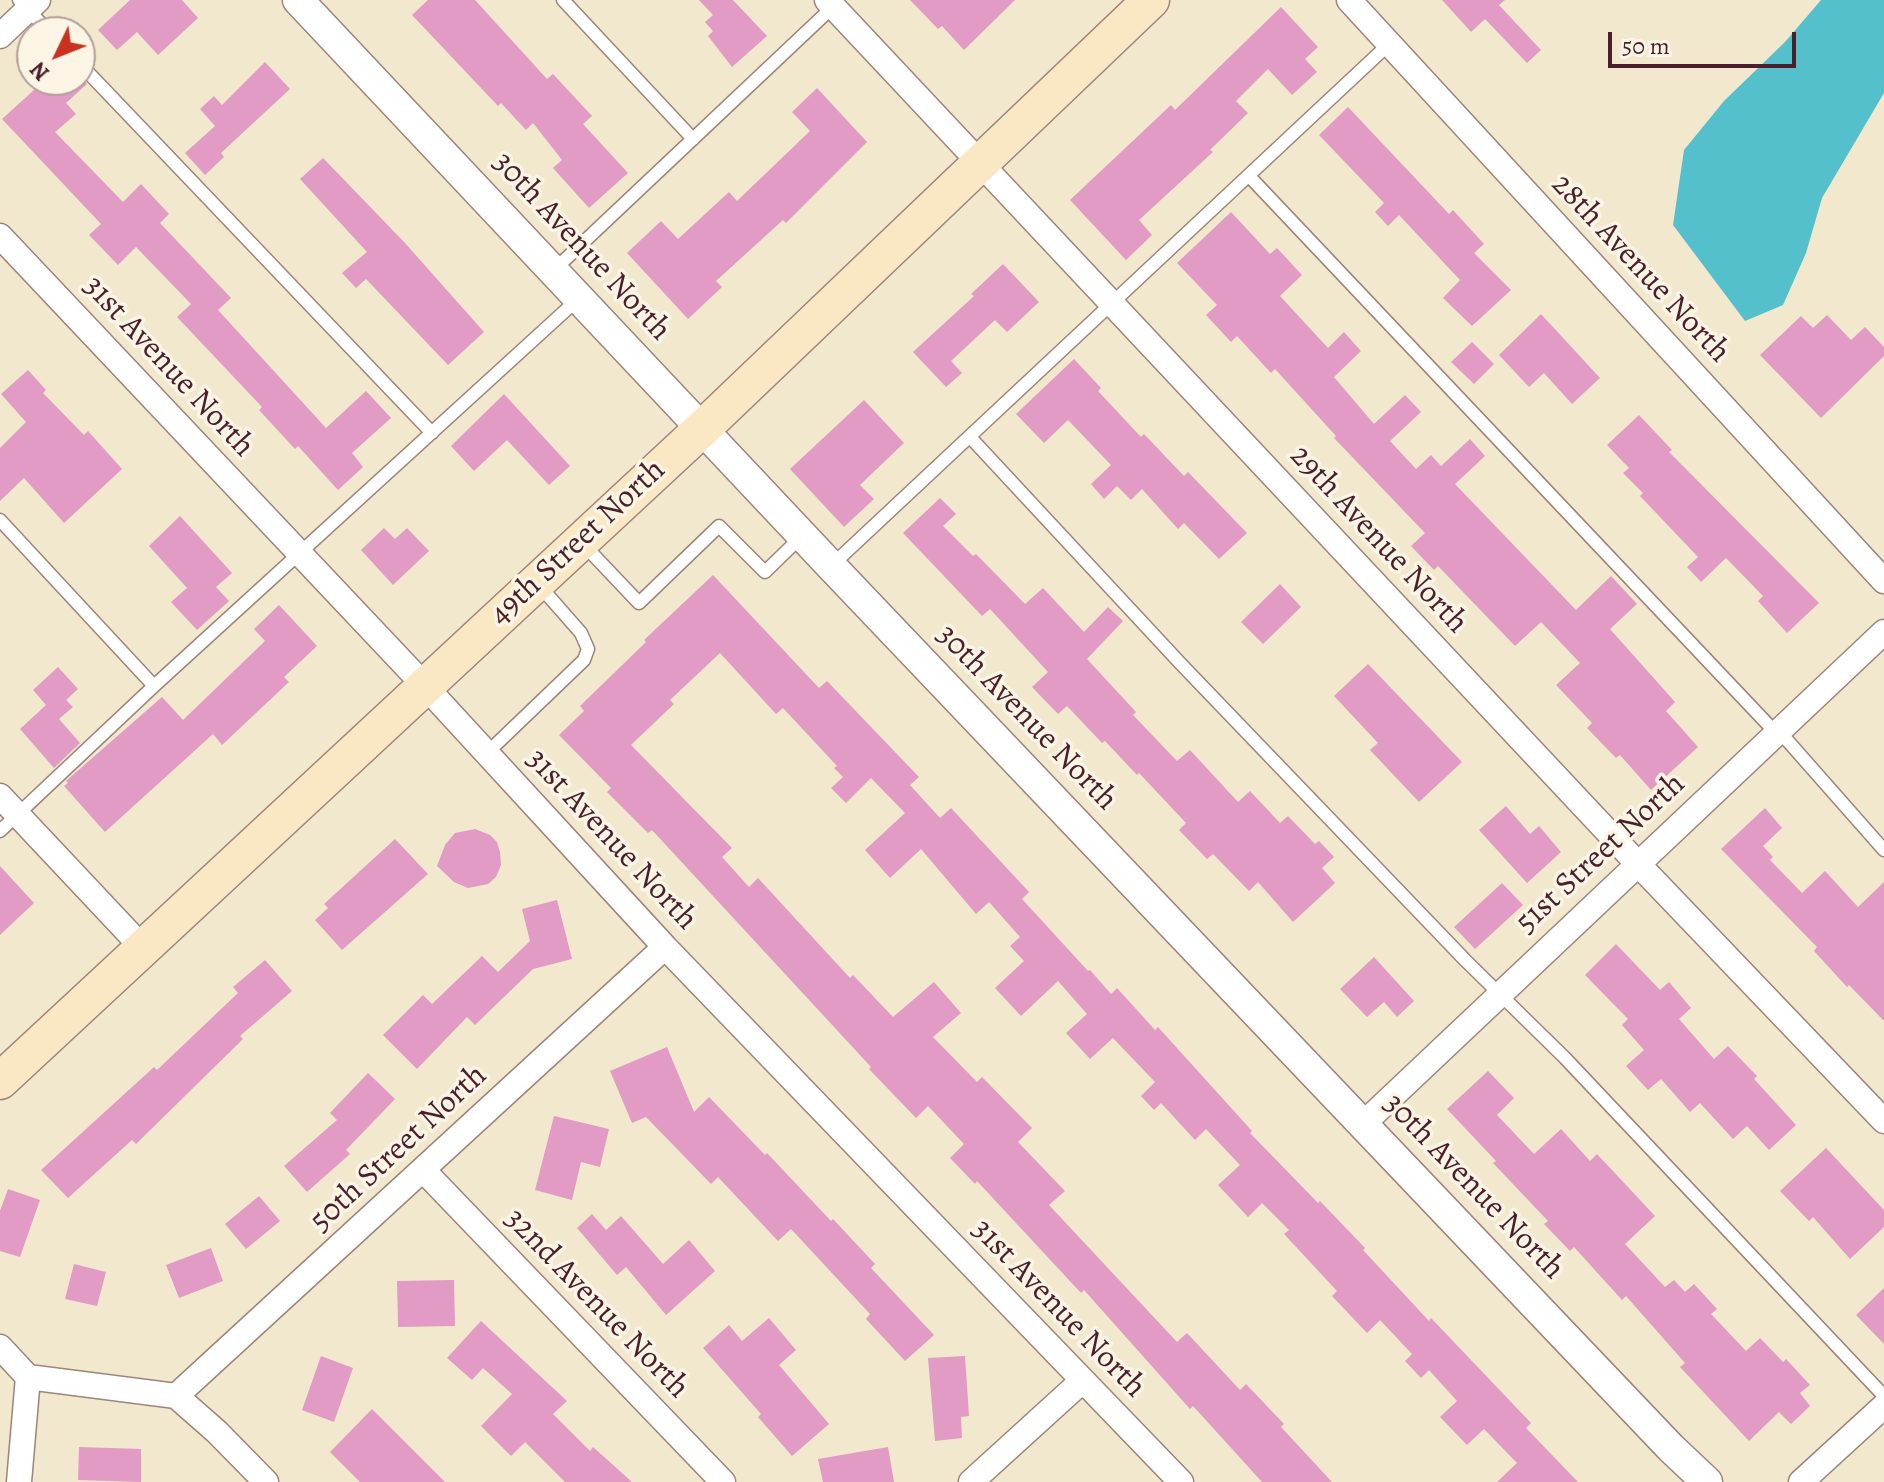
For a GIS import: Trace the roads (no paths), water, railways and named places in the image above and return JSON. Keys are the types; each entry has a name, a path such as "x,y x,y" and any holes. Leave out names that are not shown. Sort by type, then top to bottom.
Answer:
{"main road":[{"name":"49th Street North","path":"0,1081 703,428 1151,0"}],"street":[{"name":"30th Avenue North","path":"298,0 831,566 1671,1448 1707,1482"},
{"name":"28th Avenue North","path":"1349,0 1884,581"},
{"name":"29th Avenue North","path":"833,2 1638,864 1884,1121"},
{"path":"0,36 28,3"},
{"name":"31st Avenue North","path":"0,236 424,685 665,947 1181,1482"},
{"name":"51st Street North","path":"1363,1124 1884,632"},
{"path":"0,796 9,823 142,947"},
{"name":"50th Street North","path":"176,1396 665,947"},
{"name":"32nd Avenue North","path":"424,1171 723,1482"},
{"path":"0,1347 28,1377 176,1396 266,1482"},
{"path":"19,1482 28,1377"},
{"path":"971,1482 1082,1381"},
{"path":"1801,1482 1884,1406"}],"lane":[{"path":"563,0 693,139"},
{"path":"554,270 833,2"},
{"path":"831,566 1389,44"},
{"path":"96,81 432,433"},
{"path":"1249,176 1778,732 1884,850"},
{"path":"9,823 154,686 580,297"},
{"path":"970,437 1212,696 1499,994 1565,1058 1884,1396"},
{"path":"0,520 154,686"},
{"path":"580,541 639,603 719,526 765,572 803,535"},
{"path":"487,753 584,660 588,649 581,633 536,582"}],"water":[{"path":"1821,0 1884,0 1884,93 1822,198 1806,253 1783,305 1745,321 1673,225 1684,150 1724,101 1785,42"}]}
